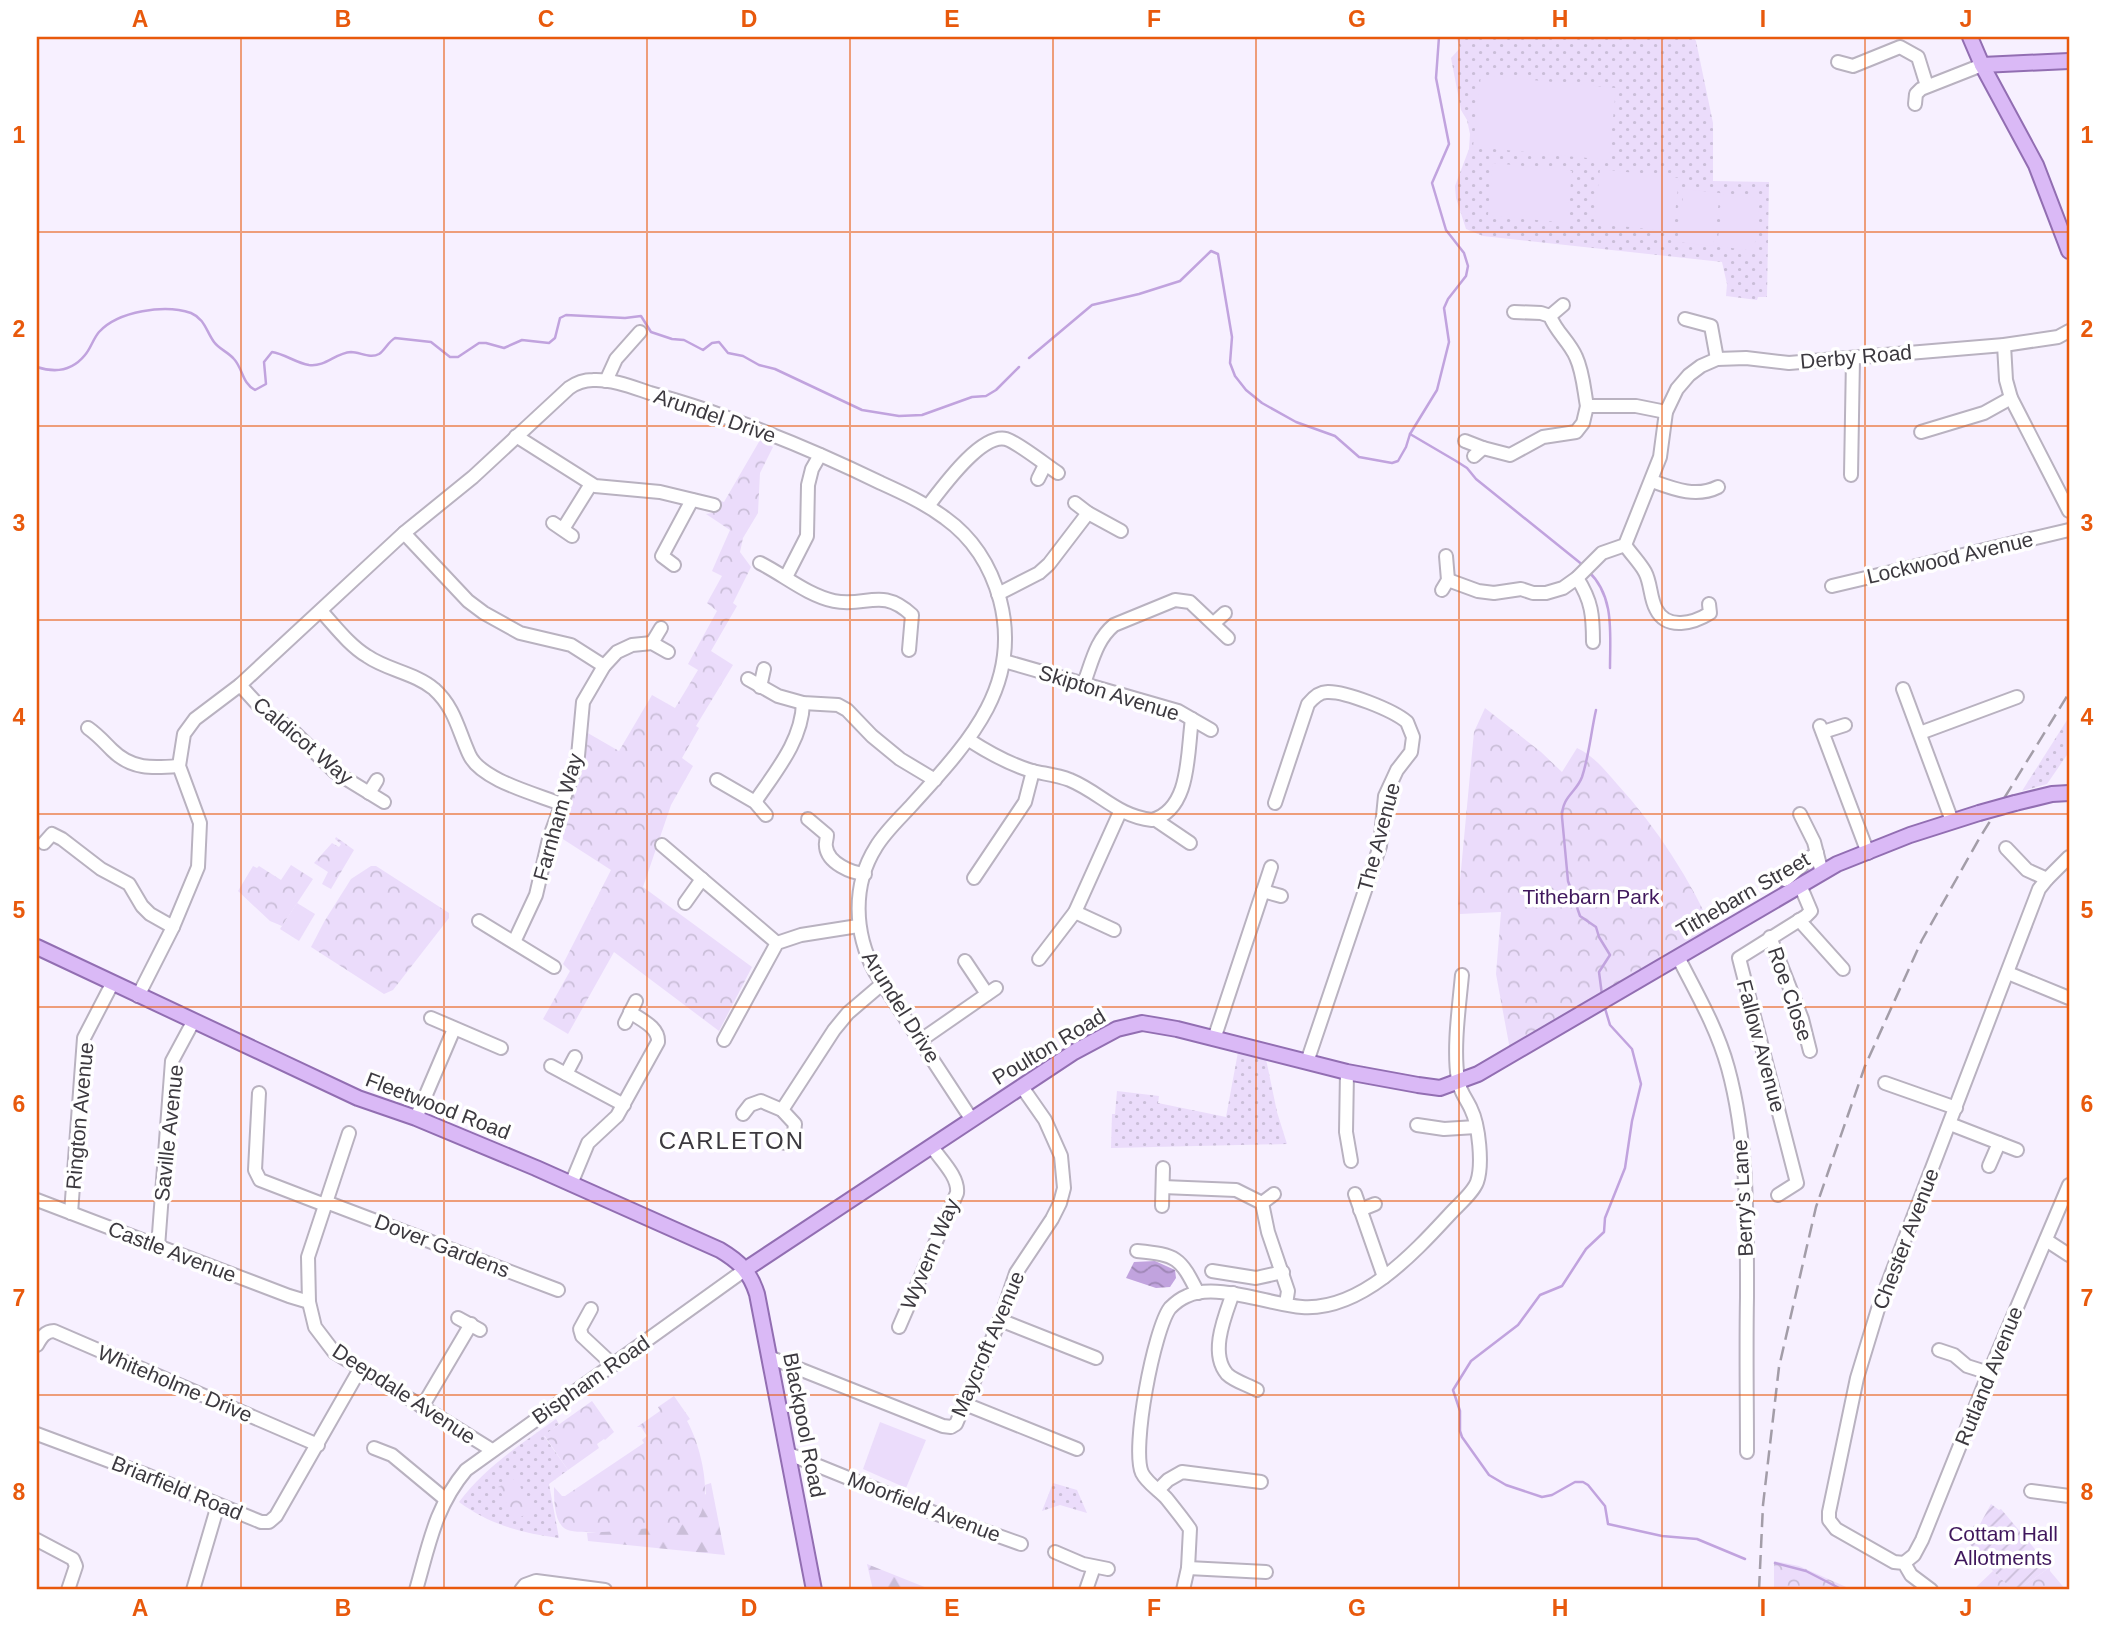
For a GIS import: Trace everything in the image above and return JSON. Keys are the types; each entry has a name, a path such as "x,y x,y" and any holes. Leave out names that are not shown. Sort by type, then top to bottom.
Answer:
{"main road":[{"path":"1970,37 1982,65 2036,165 2069,251"},
{"path":"1982,65 2069,61"},
{"name":"Tithebarn Street","path":"1458,1083 1603,1002 1822,873 1952,821 2056,793 2068,795"},
{"name":"Fleetwood Road","path":"37,947 358,1098 416,1118 720,1250 746,1269"},
{"name":"Poulton Road","path":"746,1269 1074,1052 1128,1025 1142,1023 1177,1029 1347,1072 1434,1088 1458,1083"},
{"name":"Blackpool Road","path":"746,1269 757,1294 814,1590"}],"street":[{"path":"1838,62 1853,73 1900,47 1918,57 1927,86"},
{"path":"1915,104 1916,94 1927,86 1982,65"},
{"path":"1550,316 1563,305"},
{"path":"1514,312 1550,316"},
{"path":"1465,442 1478,452 1510,455 1543,437 1576,432 1583,423 1587,406 1577,358 1554,328 1550,316"},
{"path":"1625,545 1660,457 1666,412 1677,389 1689,375 1717,359 1711,326 1685,319"},
{"name":"Derby Road","path":"1717,359 1746,358 1789,363 1853,358 2004,345 2058,337 2069,331"},
{"path":"606,381 616,359 640,332"},
{"path":"2004,345 2006,380 2011,398 2069,511"},
{"path":"1851,475 1853,358"},
{"name":"Arundel Drive","path":"179,765 184,734 195,719 240,685 404,533 473,477 573,385 583,381 606,381 698,407 820,455 928,506 962,531 975,546 989,570 1004,614 1004,661 996,692 969,740 877,845 864,874 860,892 858,926 867,958 881,984 921,1040 972,1120"},
{"path":"1921,432 1983,413 2011,398"},
{"path":"1587,406 1636,406 1666,412"},
{"path":"516,436 591,484 602,488 660,492 714,505"},
{"path":"928,506 971,456 994,439 1007,439 1058,473"},
{"path":"786,577 807,536 808,485 820,455"},
{"path":"1038,479 1045,465"},
{"path":"1652,481 1676,490 1705,493 1718,487"},
{"path":"563,529 591,484"},
{"path":"1705,493 1711,506"},
{"path":"674,565 662,556 692,500"},
{"path":"1075,503 1087,513 1121,531"},
{"path":"998,594 1040,573 1058,554 1087,513"},
{"name":"Lockwood Avenue","path":"1832,586 2069,530"},
{"path":"404,533 468,601 484,613 520,633 571,645 604,666"},
{"path":"1446,556 1445,585 1478,592 1494,593 1521,589 1546,593 1563,588 1602,552 1625,545"},
{"path":"1625,545 1645,572 1657,610 1665,620 1689,622 1713,612"},
{"path":"760,563 816,595 836,602 892,601 900,604 917,614 909,650"},
{"path":"1579,576 1588,595 1593,619 1593,642"},
{"path":"1084,683 1099,641 1114,625 1175,600 1181,594 1228,638"},
{"path":"321,611 365,656 432,687 454,712 469,756 487,774 561,804"},
{"path":"1214,624 1225,613"},
{"path":"661,628 652,643 668,652"},
{"name":"Farnham Way","path":"514,942 536,895 543,860 578,756 579,721 583,702 604,666 617,652 632,645 652,643"},
{"name":"Skipton Avenue","path":"1004,661 1178,711 1210,730"},
{"path":"760,687 764,669"},
{"path":"748,679 778,696 803,703 838,705 847,710 872,736 900,759 935,780"},
{"name":"Caldicot Way","path":"240,685 261,708 292,730 335,772 384,802"},
{"path":"1903,689 1952,821"},
{"name":"The Avenue","path":"1275,803 1286,788 1308,704 1320,694 1325,692 1351,696 1407,722 1413,737 1411,752 1397,771 1385,796 1380,846 1307,1062"},
{"path":"1920,733 2017,697"},
{"path":"755,802 788,752 800,725 803,703"},
{"path":"1156,820 1171,811 1181,792 1192,719"},
{"path":"1845,724 1821,729 1868,853"},
{"path":"88,728 104,731 113,752 136,766 150,768 179,765 200,823 201,848 194,879 138,996"},
{"path":"969,740 997,759 1072,781 1120,812 1156,820 1190,843"},
{"path":"974,878 991,863 1025,802 1033,771"},
{"path":"730,772 722,783 755,802 766,815"},
{"name":"Caldicot Way","path":"369,793 377,779"},
{"path":"1039,959 1057,945 1075,912 1120,812"},
{"path":"1800,814 1808,828 1822,873"},
{"path":"808,819 827,835 826,846 830,856 853,873 864,874"},
{"path":"47,834 62,839 101,869 129,884 150,914 173,926"},
{"path":"662,845 777,943"},
{"path":"2006,848 2027,870 2047,879"},
{"path":"1785,880 1801,868 1808,857 1817,853"},
{"name":"Chester Avenue","path":"1931,1590 1911,1575 1904,1563 1894,1562 1836,1529 1829,1520 1829,1512 1857,1378 1878,1309 2036,897 2047,879 2069,857"},
{"path":"1214,1039 1271,867"},
{"path":"685,902 702,879"},
{"path":"1800,885 1811,911 1798,920 1843,969"},
{"path":"1263,891 1281,897"},
{"path":"1075,912 1114,930"},
{"name":"Fallow Avenue","path":"1778,1195 1797,1183 1739,958 1798,920"},
{"path":"479,921 554,967"},
{"path":"724,1040 777,943 801,935 858,926"},
{"name":"Roe Close","path":"1770,937 1802,1019 1810,1051"},
{"name":"Berry's Lane","path":"1678,957 1718,1038 1729,1070 1739,1124 1747,1245 1747,1452"},
{"path":"921,1040 991,991 965,961"},
{"path":"2008,973 2069,998"},
{"path":"1183,1590 1188,1568 1190,1529 1142,1473 1137,1449 1158,1334 1171,1308 1188,1296 1198,1293 1233,1293 1304,1307 1327,1304 1356,1294 1405,1262 1477,1183 1479,1148 1476,1127 1473,1112 1458,1083 1458,1026 1462,975"},
{"name":"Rington Avenue","path":"71,1213 85,1038 112,984"},
{"path":"782,1110 834,1030 848,1013 881,984"},
{"path":"571,1184 588,1143 617,1116 656,1047 659,1036 630,1012"},
{"path":"431,1018 501,1048"},
{"name":"Saville Avenue","path":"158,1247 172,1061 193,1022"},
{"path":"416,1118 454,1028"},
{"path":"566,1074 575,1057"},
{"path":"551,1066 624,1105"},
{"path":"1347,1072 1346,1132 1351,1161"},
{"path":"1885,1083 1956,1108"},
{"name":"Maycroft Avenue","path":"769,1357 943,1426 951,1427 956,1424 1000,1320 1016,1273 1052,1219 1064,1188 1062,1156 1045,1120 1022,1087"},
{"name":"Dover Gardens","path":"259,1093 255,1170 260,1180 558,1290"},
{"path":"743,1114 750,1105 761,1101 782,1110 795,1124 794,1133 785,1143"},
{"path":"1950,1124 2017,1150"},
{"path":"1417,1125 1444,1129 1476,1127"},
{"name":"Deepdale Avenue","path":"349,1133 308,1257 309,1302 315,1327 334,1352 492,1450"},
{"path":"1989,1166 1999,1143"},
{"name":"Wyvern Way","path":"899,1327 957,1193 958,1187 954,1178 932,1147"},
{"path":"1162,1206 1163,1168"},
{"name":"Rutland Avenue","path":"1904,1563 1914,1555 1922,1540 2069,1185"},
{"path":"1163,1187 1236,1190 1262,1203"},
{"path":"1262,1203 1274,1194"},
{"path":"1355,1194 1384,1277"},
{"name":"Castle Avenue","path":"37,1200 309,1302"},
{"path":"1262,1203 1268,1232 1288,1291 1286,1304"},
{"path":"1360,1210 1375,1204"},
{"path":"2046,1240 2069,1255"},
{"path":"1137,1251 1169,1254 1186,1269 1198,1293"},
{"name":"Bispham Road","path":"416,1590 439,1510 466,1470 746,1269"},
{"path":"1212,1271 1256,1279 1283,1272"},
{"path":"1233,1293 1219,1348 1220,1362 1228,1375 1257,1390"},
{"path":"591,1309 580,1329 582,1336 612,1365"},
{"path":"422,1407 476,1327 458,1318"},
{"path":"1000,1320 1096,1358"},
{"name":"Whiteholme Drive","path":"37,1345 43,1335 54,1331 318,1445"},
{"path":"1939,1350 1954,1355 1967,1366 1989,1373"},
{"name":"Briarfield Road","path":"37,1434 261,1522 269,1522 276,1516 360,1369"},
{"path":"965,1404 1077,1449"},
{"path":"374,1448 392,1455 445,1499"},
{"name":"Moorfield Avenue","path":"789,1454 937,1514 1021,1544"},
{"path":"1158,1490 1182,1472 1261,1482"},
{"path":"2031,1491 2069,1496"},
{"path":"193,1590 218,1505"},
{"path":"37,1539 73,1559 76,1566 68,1590"},
{"path":"1055,1552 1094,1567 1108,1569"},
{"path":"1086,1590 1094,1567"},
{"path":"1188,1568 1266,1572"},
{"path":"521,1590 525,1585 536,1581 605,1590"}],"green space":[{"path":"1693,37 1713,123 1713,181 1769,182 1767,297 1758,297 1757,300 1726,296 1727,284 1722,262 1483,236 1466,229 1455,186 1469,149 1470,134 1467,120 1461,110 1451,58 1460,48 1457,39"},
{"path":"1481,75 1616,88 1609,160 1473,147"},
{"path":"1493,163 1572,171 1567,223 1488,215"},
{"path":"1600,169 1679,178 1673,232 1594,223"},
{"path":"1684,189 1720,193 1713,246 1677,242"},
{"path":"1724,193 1760,198 1754,251 1717,246"},
{"path":"760,440 773,447 760,473 758,513 743,538 740,552 751,567 733,603 737,606 711,651 733,665 696,726 699,728 682,758 693,766 671,805 643,887 752,967 719,1031 614,952 568,1034 543,1019 570,971 563,964 611,870 555,834 586,732 619,751 652,695 675,708 698,670 688,664 717,611 707,603 722,576 712,571 730,530 706,514 712,513 718,500 724,502"},
{"name":"Tithebarn Park","path":"1485,708 1562,772 1577,748 1599,764 1659,837 1684,874 1715,935 1511,1055 1496,974 1501,912 1460,914 1458,902 1474,732"},
{"path":"2069,717 2069,752 2047,784 2022,791"},
{"path":"336,837 354,850 331,889 322,884 328,872 314,863 332,843 339,847 341,844"},
{"path":"291,865 313,879 282,926 270,921 238,891 253,866 259,866 281,880"},
{"path":"371,866 376,866 449,913 449,918 393,990 384,994 311,947 351,879"},
{"path":"297,903 315,914 299,941 280,929"},
{"path":"1238,1052 1266,1059 1287,1144 1111,1148 1112,1114 1115,1114 1117,1091 1159,1096 1158,1103 1226,1117"},
{"path":"674,1396 690,1419 687,1421 697,1444 704,1474 704,1503 693,1523 605,1532 572,1531 564,1528 556,1515 554,1487 565,1496 644,1443 642,1440 647,1436 641,1427 637,1427 660,1411 658,1407"},
{"path":"592,1401 614,1432 597,1444 599,1448 568,1470 544,1435"},
{"path":"556,1419 559,1424 544,1436 568,1470 549,1484 559,1538 507,1527 482,1517 459,1502 492,1467"},
{"path":"880,1422 926,1440 906,1488 863,1469"},
{"path":"516,1478 532,1511 515,1520 498,1487"},
{"path":"711,1483 725,1555 588,1541 587,1533 634,1528 706,1494 705,1485"},
{"path":"1053,1483 1077,1490 1087,1513 1060,1505 1042,1511"},
{"name":"Cottam Hall Allotments","path":"1991,1504 2001,1509 2050,1567 2018,1590 2013,1590 1993,1571 1968,1542 1974,1525 1979,1526"},
{"path":"1774,1561 1799,1566 1853,1590 1774,1590"},
{"path":"867,1564 932,1590 873,1590"},
{"path":"2050,1567 2050,1571 2066,1590 2018,1590"},
{"path":"1993,1571 2013,1590 1973,1590"}],"water":[{"path":"1155,1261 1175,1270 1176,1278 1170,1287 1156,1288 1126,1278 1134,1262"}],"waterway":[{"path":"1439,37 1436,78 1449,144 1432,183 1446,230 1464,253 1468,266 1466,276 1444,308 1449,342 1437,390 1410,434 1467,468 1476,479 1584,566"},
{"path":"1029,358 1092,305 1180,281 1211,251 1218,254 1232,337 1230,363 1235,376 1246,390 1262,403 1296,422 1335,436 1359,457 1392,463 1398,461 1410,434"},
{"path":"37,367 50,370 69,367 85,355 99,332 107,325 130,314 168,309 191,313 199,319 218,347 234,359 248,384 255,390 266,384 264,362 272,352 304,364 315,365 351,352 376,355 395,338 431,342 450,357 458,357 479,343 504,348 522,340 549,343 555,338 560,318 566,315 625,318 641,316 651,332 684,340 703,350 712,343 719,342 728,353 775,369 862,410 899,416 922,415 972,397 986,396 1019,367"},
{"path":"1588,571 1597,581 1607,603 1610,668"},
{"path":"1596,710 1582,777 1564,804 1562,817 1568,881 1580,916 1596,927 1610,955 1599,972 1602,995"},
{"path":"1604,1005 1610,1025 1632,1049 1641,1084 1625,1168 1605,1218 1604,1232 1586,1249 1562,1286 1540,1295 1518,1325 1471,1361 1453,1390 1460,1411 1460,1431 1489,1475 1506,1485 1542,1497 1552,1495 1575,1482 1583,1482 1605,1506 1608,1524 1662,1536 1697,1539 1745,1559"},
{"path":"1775,1563 1806,1571 1843,1590"}],"railway":[{"path":"1759,1590 1763,1505 1779,1367 1816,1207 1865,1066 1922,940 1979,839 2069,693"}],"district":[{"name":"CARLETON","path":"732,1141"}]}
